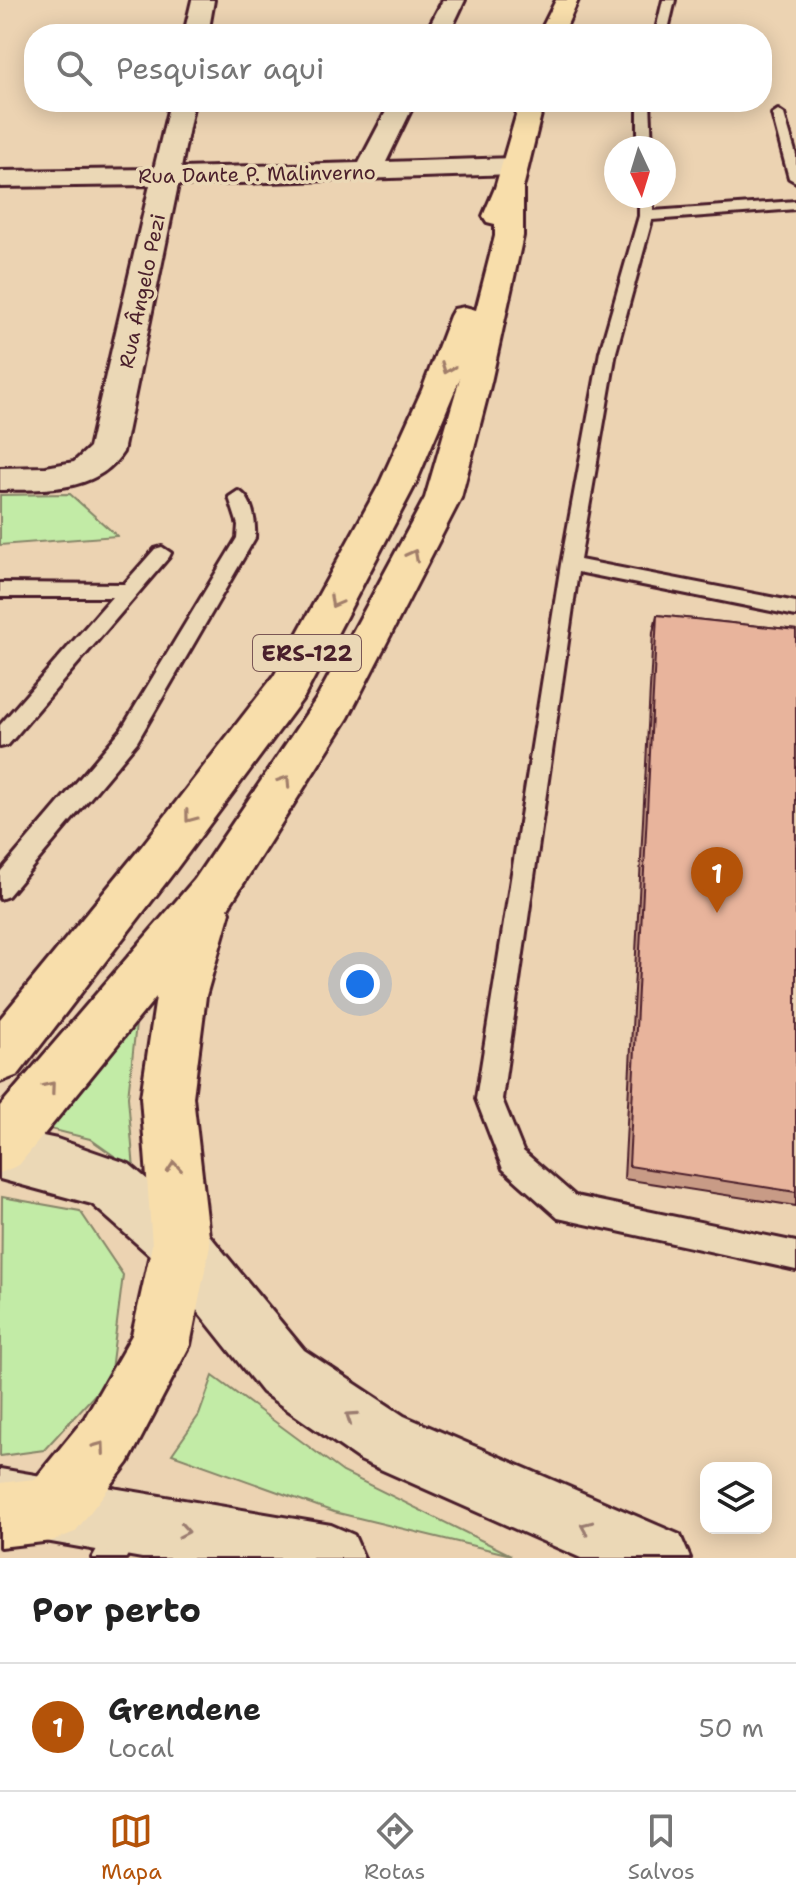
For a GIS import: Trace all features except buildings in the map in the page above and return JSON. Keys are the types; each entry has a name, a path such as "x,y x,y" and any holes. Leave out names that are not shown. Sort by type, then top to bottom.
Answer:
{"highway":[{"path":"556,24 567,0"},
{"name":"ERS-122","path":"0,1058 158,859 289,686 397,485 456,345 491,229 512,177 529,112"},
{"name":"ERS-122","path":"0,1150 212,893 333,707 443,498 475,382 509,236 512,177"},
{"path":"17,1508 106,1441 160,1345 181,1245 167,1097 181,996 212,893"}],"street":[{"path":"198,24 203,0"},
{"path":"442,24 454,0"},
{"name":"Rua Ângelo Pezi","path":"0,479 46,478 85,471 106,452 180,112"},
{"path":"368,172 398,112"},
{"name":"Rua Dante P. Malinverno","path":"0,179 368,172 512,177"},
{"path":"0,1150 109,1183 181,1245 283,1371 382,1438 657,1558"},
{"path":"17,1508 118,1540 331,1558"}],"lane":[{"path":"663,24 669,0"},
{"path":"644,112 645,136"},
{"path":"778,114 796,178"},
{"path":"676,206 796,205"},
{"path":"645,208 608,352 570,564 489,1099 513,1160 568,1208 796,1256"},
{"path":"0,889 129,736 246,538 247,525 238,497"},
{"path":"0,739 162,553"},
{"path":"570,564 796,609"},
{"path":"0,590 130,591"}],"green space":[{"path":"70,494 117,536 0,545 0,495"},
{"path":"136,1024 128,1097 134,1170 90,1139 50,1129"},
{"path":"2,1197 80,1211 123,1275 110,1378 44,1450 0,1456"},
{"path":"213,1376 343,1472 511,1555 334,1512 172,1454 199,1415"}],"place":[{"name":"Grendene","path":"717,913"}]}
